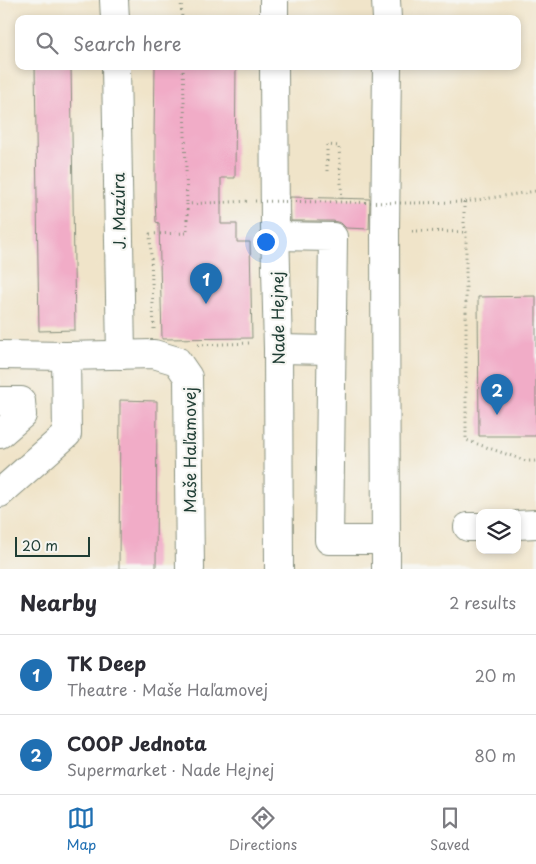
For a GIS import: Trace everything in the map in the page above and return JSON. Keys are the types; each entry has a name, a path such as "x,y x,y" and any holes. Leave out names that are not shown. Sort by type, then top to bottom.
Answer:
{"street":[{"path":"114,0 115,15"},
{"path":"274,0 274,15"},
{"path":"386,0 386,15"},
{"name":"J. Mazúra","path":"116,70 121,355"},
{"name":"Nade Hejnej","path":"274,70 276,236 268,346 279,569"},
{"path":"386,70 386,569"},
{"path":"276,236 333,237 329,540 386,540"},
{"path":"268,346 332,350"},
{"name":"Maše Haľamovej","path":"0,355 154,354 176,361 188,378 190,569"},
{"path":"0,492 67,434 66,356"},
{"path":"0,401 21,401 22,415 0,434"},
{"path":"521,525 536,524"}],"path":[{"path":"181,0 182,15"},
{"path":"154,354 150,234 187,233 183,70"},
{"path":"327,171 328,145 339,146 342,202"},
{"path":"187,204 255,201 464,202 536,191"},
{"path":"464,202 464,225 466,232 466,440 526,461 536,461"},
{"path":"385,230 466,232"},
{"path":"204,345 268,346"}],"building":[{"path":"35,70 71,70 75,330 39,331"},
{"path":"155,70 236,70 235,178 221,178 221,224 237,224 237,242 250,242 252,338 162,339 159,223 156,222"},
{"path":"290,197 370,199 369,229 346,228 341,223 333,221 291,221"},
{"path":"536,296 536,436 479,436 478,297"},
{"path":"120,400 157,401 156,569 119,569"}],"place":[{"name":"TK Deep","path":"206,304"},
{"name":"COOP Jednota","path":"497,415"}]}
